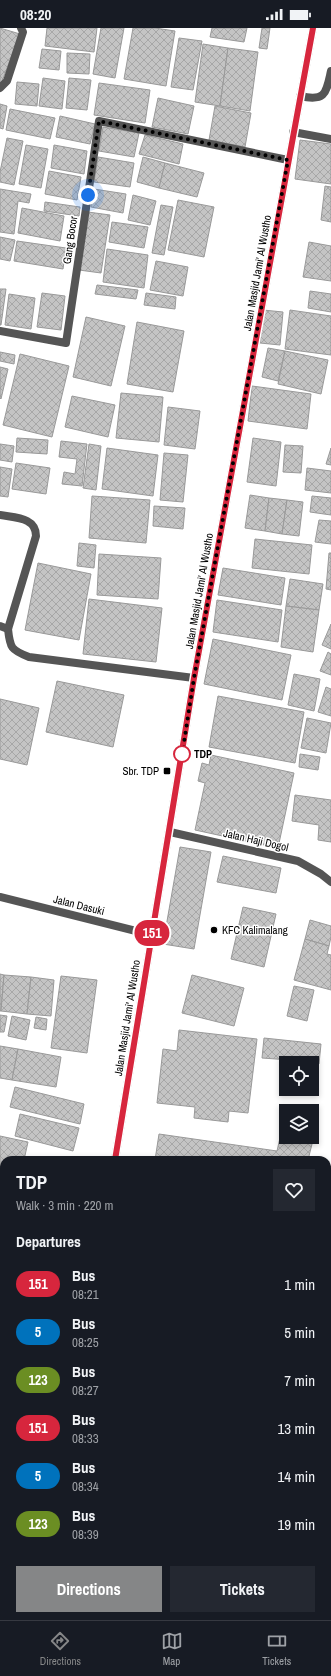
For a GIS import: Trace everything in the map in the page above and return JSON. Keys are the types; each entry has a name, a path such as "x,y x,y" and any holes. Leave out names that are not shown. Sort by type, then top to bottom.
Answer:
{"street":[{"path":"0,88 7,81 23,32 21,28"},
{"name":"Jalan Masjid Jami' Al Wustho","path":"116,1156 170,832 194,678 313,28"},
{"path":"300,96 317,98 323,96 327,90 331,71"},
{"name":"Gang Bocor","path":"0,331 66,344 99,121 288,160"},
{"path":"293,132 331,139"},
{"path":"0,515 29,522 36,529 36,536 4,627 15,652 29,657 194,678"},
{"name":"Jalan Haji Dogol","path":"170,832 298,861 321,874 331,882"},
{"name":"Jalan Dasuki","path":"0,897 152,936"}],"building":[{"path":"0,28 20,34 1,84 0,84"},
{"path":"47,28 97,28 94,52 45,46"},
{"path":"101,28 124,28 115,78 93,74"},
{"path":"133,28 155,28 175,31 166,86 124,79"},
{"path":"212,28 247,28 244,42 210,37"},
{"path":"262,28 270,28 267,49 259,48"},
{"path":"179,38 202,41 193,90 171,87"},
{"path":"203,44 228,48 220,106 195,102"},
{"path":"228,48 258,52 250,111 220,106"},
{"path":"42,49 61,51 59,70 39,68"},
{"path":"67,53 90,54 89,74 67,73"},
{"path":"43,78 65,81 62,109 39,106"},
{"path":"69,78 91,80 87,110 66,108"},
{"path":"17,82 39,84 37,106 15,104"},
{"path":"99,83 150,90 145,123 94,115"},
{"path":"158,98 194,106 188,134 152,127"},
{"path":"0,104 7,106 3,129 0,128"},
{"path":"215,106 251,113 245,147 209,140"},
{"path":"10,109 55,118 50,139 6,130"},
{"path":"60,116 95,124 90,144 56,137"},
{"path":"103,127 139,133 134,157 99,151"},
{"path":"145,135 183,144 179,164 139,154"},
{"path":"7,138 23,141 14,185 0,182 0,172"},
{"path":"300,140 331,144 331,184 295,179"},
{"path":"26,145 48,149 41,188 19,184"},
{"path":"54,145 87,151 84,174 51,168"},
{"path":"98,157 134,163 130,187 94,182"},
{"path":"143,157 165,163 159,188 137,182"},
{"path":"165,163 204,173 197,197 159,188"},
{"path":"49,171 81,177 77,200 45,194"},
{"path":"325,186 331,187 331,222 321,220"},
{"path":"0,189 31,194 29,203 18,201 14,234 0,232"},
{"path":"94,189 126,194 123,213 91,207"},
{"path":"133,195 156,201 150,225 128,220"},
{"path":"178,200 214,207 204,257 168,250"},
{"path":"45,202 80,207 79,216 44,211"},
{"path":"161,205 173,207 164,255 152,253"},
{"path":"22,208 64,216 60,241 18,233"},
{"path":"88,212 110,215 101,273 79,270"},
{"path":"112,222 148,227 144,248 109,242"},
{"path":"0,237 15,240 10,261 0,259"},
{"path":"17,241 66,248 63,269 14,261"},
{"path":"309,242 331,246 331,281 303,277"},
{"path":"107,249 148,255 144,288 103,282"},
{"path":"156,261 188,267 183,296 150,290"},
{"path":"97,285 138,290 136,299 95,294"},
{"path":"0,289 6,289 1,325 0,325"},
{"path":"310,291 331,294 331,312 308,308"},
{"path":"42,293 65,296 61,330 37,327"},
{"path":"146,293 176,297 175,309 144,305"},
{"path":"9,294 35,298 31,329 5,325"},
{"path":"263,310 283,312 280,345 260,343"},
{"path":"290,310 331,316 331,355 285,349"},
{"path":"86,317 125,326 111,386 73,377"},
{"path":"137,322 184,331 173,392 127,384"},
{"path":"268,348 285,351 278,381 262,377"},
{"path":"285,351 328,360 321,394 278,384"},
{"path":"0,352 15,355 14,364 0,361"},
{"path":"20,354 69,366 52,437 3,425"},
{"path":"0,367 8,369 1,399 0,398"},
{"path":"252,386 311,394 307,429 248,421"},
{"path":"121,393 163,397 159,442 116,438"},
{"path":"72,396 115,405 108,437 65,427"},
{"path":"168,407 200,411 195,449 164,445"},
{"path":"17,438 48,440 47,454 16,452"},
{"path":"253,438 281,442 276,486 247,482"},
{"path":"61,441 87,444 82,486 62,484 64,472 75,474 77,459 59,457"},
{"path":"0,444 14,446 12,462 0,460"},
{"path":"89,444 101,446 96,490 83,488"},
{"path":"285,445 303,446 301,473 283,472"},
{"path":"107,448 158,455 153,496 102,489"},
{"path":"331,448 331,465 326,464"},
{"path":"164,453 188,455 183,502 160,500"},
{"path":"16,463 50,468 46,494 12,489"},
{"path":"0,467 12,469 8,497 0,496"},
{"path":"307,468 331,471 331,493 305,490"},
{"path":"250,495 269,498 265,531 245,528"},
{"path":"92,496 150,500 146,543 89,538"},
{"path":"312,496 331,498 331,515 310,512"},
{"path":"269,498 287,500 282,534 265,531"},
{"path":"287,500 303,502 299,536 282,534"},
{"path":"154,506 185,508 183,529 153,526"},
{"path":"319,520 331,521 331,544 315,542"},
{"path":"255,539 312,545 309,574 252,568"},
{"path":"79,543 96,545 94,568 77,566"},
{"path":"329,553 331,553 331,590 326,589"},
{"path":"99,554 161,558 158,599 97,595"},
{"path":"38,563 91,574 79,640 25,630"},
{"path":"223,568 285,578 281,605 218,595"},
{"path":"290,579 323,584 319,610 286,606"},
{"path":"89,599 162,608 156,662 83,654"},
{"path":"217,600 282,610 278,642 213,632"},
{"path":"286,606 319,610 313,652 281,647"},
{"path":"331,624 331,649 322,645"},
{"path":"213,639 291,655 282,700 204,684"},
{"path":"328,652 331,654 331,675 320,671"},
{"path":"294,674 320,679 314,711 288,705"},
{"path":"57,681 124,695 113,747 46,732"},
{"path":"326,687 331,689 331,716 318,712"},
{"path":"218,696 304,712 295,763 209,747"},
{"path":"0,699 39,708 27,765 0,759"},
{"path":"307,718 331,723 326,753 301,748"},
{"path":"300,754 320,757 318,770 299,767"},
{"path":"211,755 294,773 278,848 195,830 205,783 198,781 202,763 209,765"},
{"path":"295,795 331,800 331,842 318,840 319,825 292,821"},
{"path":"180,847 211,852 194,949 163,944"},
{"path":"223,856 281,868 276,893 217,882"},
{"path":"243,907 276,914 264,967 231,959"},
{"path":"310,920 331,926 329,946 305,939"},
{"path":"305,939 329,946 327,954 331,955 331,990 294,980"},
{"path":"0,974 4,975 1,1011 0,1011"},
{"path":"4,975 31,977 27,1014 1,1011"},
{"path":"192,975 244,988 234,1026 182,1013"},
{"path":"61,976 97,980 87,1053 51,1048"},
{"path":"31,977 54,980 51,1016 27,1014"},
{"path":"294,986 314,990 307,1021 287,1016"},
{"path":"0,1015 7,1016 4,1032 0,1032"},
{"path":"12,1016 30,1020 26,1040 8,1036"},
{"path":"36,1017 47,1019 46,1030 34,1028"},
{"path":"179,1030 257,1039 248,1113 229,1111 228,1122 194,1118 195,1107 157,1103 163,1049 177,1051"},
{"path":"264,1038 321,1044 319,1064 319,1056 279,1056 279,1059 262,1058"},
{"path":"0,1046 18,1049 12,1080 0,1078"},
{"path":"18,1049 61,1057 56,1087 12,1080"},
{"path":"15,1087 84,1104 80,1124 10,1107"},
{"path":"20,1114 79,1128 73,1151 15,1136"},
{"path":"159,1134 277,1151 279,1142 279,1144 312,1144 309,1156 156,1156"},
{"path":"0,1136 28,1142 25,1156 0,1156"}],"bus line":[{"name":"151","path":"116,1156 170,832 194,678 313,28"}],"place":[{"name":"TDP","path":"182,754"},
{"name":"Sbr. TDP","path":"167,771"},
{"name":"KFC Kalimalang","path":"214,930"}],"route":[{"path":"88,195 99,121 288,160 194,678 182,754"}]}
